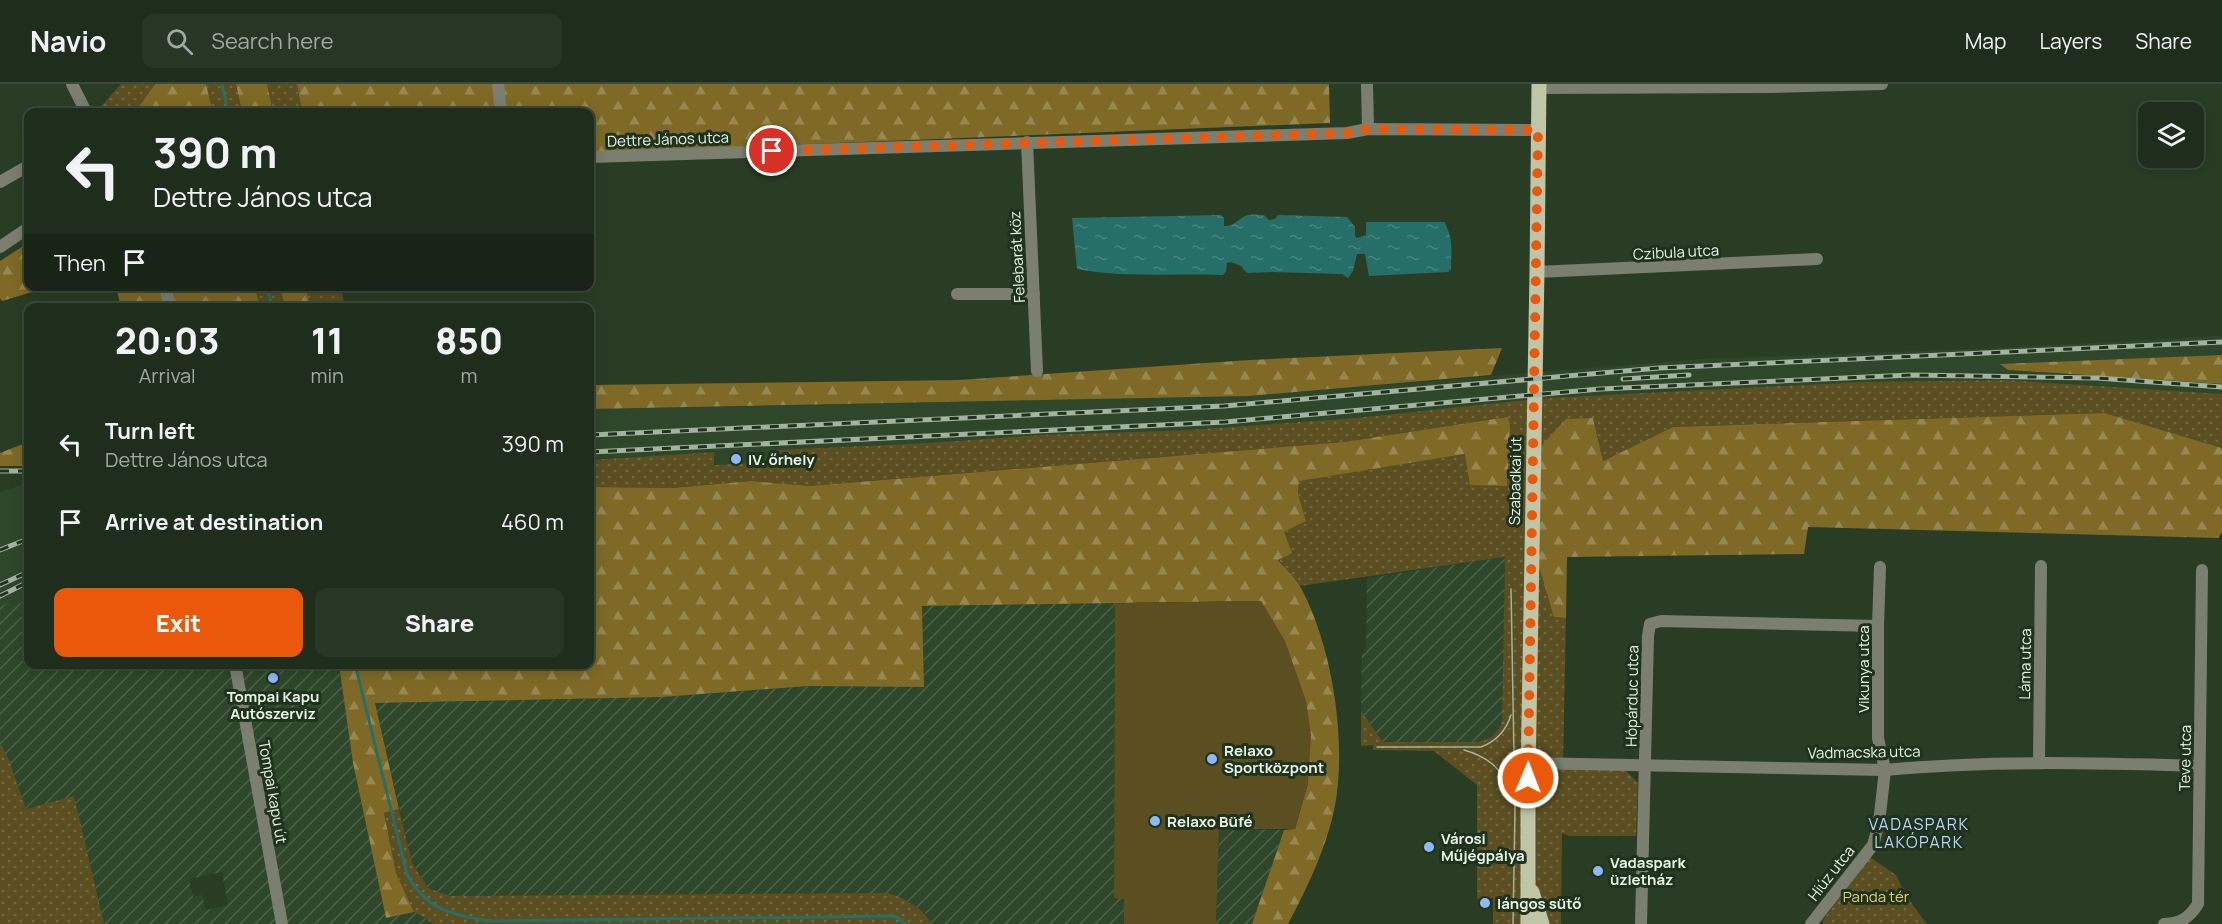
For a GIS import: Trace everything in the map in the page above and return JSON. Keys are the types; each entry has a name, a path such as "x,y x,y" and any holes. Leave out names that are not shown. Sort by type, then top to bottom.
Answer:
{"main road":[{"name":"Szabadkai út","path":"1528,924 1539,86"},
{"name":"Szabadkai út","path":"1528,879 1542,924"}],"street":[{"path":"72,84 84,108"},
{"path":"498,84 501,108"},
{"path":"1367,84 1368,129"},
{"path":"1539,86 1882,84"},
{"name":"Dettre János utca","path":"594,157 1347,133 1368,129 1538,130"},
{"name":"Felebarát köz","path":"1027,142 1037,371"},
{"path":"0,182 24,168"},
{"path":"0,247 24,231"},
{"name":"Czibula utca","path":"1537,272 1817,260"},
{"path":"957,294 1034,294"},
{"name":"Láma utca","path":"2039,762 2041,566"},
{"name":"Vikunya utca","path":"1880,567 1878,738 1885,770"},
{"name":"Teve utca","path":"2164,924 2177,923 2190,916 2198,904 2202,570"},
{"name":"Hópárduc utca","path":"1641,924 1650,624 1661,621 1878,626"},
{"name":"Tompai kapu út","path":"236,669 282,924"},
{"name":"Vadmacska utca","path":"1529,763 1885,770 1925,766 2039,762 2199,766"},
{"name":"Hiúz utca","path":"1812,924 1873,845 1879,823 1885,770"}],"shaded area":[{"path":"2222,336 2222,355 2001,365 2008,370 2222,384 2222,394 2006,380 1860,382 1546,398 1355,418 1188,430 1040,435 776,450 776,462 714,465 714,452 594,460 594,409 1249,396 1701,359 1976,349"},
{"path":"24,484 24,595 0,607 0,492"},
{"path":"1505,557 1502,721 1497,732 1485,741 1477,742 1383,742 1361,711 1362,653 1366,653 1367,578"},
{"path":"24,595 24,669 340,669 353,763 386,918 414,912 434,924 0,924 0,607","holes":["222,872 228,905 206,910 202,895 193,897 189,879"]},
{"path":"1115,603 1114,898 1124,898 1124,924 932,924 926,914 886,893 450,896 428,888 412,863 375,703 662,697 809,686 924,687 922,606"},
{"path":"1219,828 1284,830 1252,924 1216,924"}],"green space":[{"path":"121,84 155,84 138,108 100,108"},
{"path":"155,84 206,84 212,108 138,108"},
{"path":"206,84 236,84 241,108 212,108"},
{"path":"236,84 267,84 272,108 241,108"},
{"path":"267,84 297,84 301,108 272,108"},
{"path":"297,84 1329,84 1330,123 594,153 594,108 301,108"},
{"path":"24,246 24,291 36,291 2,301 0,298 0,261"},
{"path":"117,291 256,291 259,303 120,303"},
{"path":"256,291 281,291 284,303 259,303"},
{"path":"281,291 307,291 309,303 284,303"},
{"path":"307,291 342,291 344,303 309,303"},
{"path":"1502,348 1491,375 1249,396 594,409 594,385 959,380 1250,360"},
{"path":"2222,355 2222,384 2008,370 2000,364"},
{"path":"2006,380 2222,394 2222,448 2105,413 1673,427 1603,461 1593,418 1554,617 1566,618 1563,767 1625,770 1638,783 1636,836 1569,836 1562,833 1561,924 1493,924 1493,898 1477,899 1477,785 1434,751 1373,750 1373,745 1361,746 1361,711 1383,742 1477,742 1486,740 1496,733 1502,721 1505,557 1300,586 1278,559 1284,532 1306,521 1298,494 1299,480 1466,454 1507,417 1344,442 810,486 751,481 672,488 594,487 594,460 714,452 714,465 775,462 776,450 1040,435 1188,430 1355,418 1546,398 1860,382"},
{"path":"2105,413 2222,448 2222,532 2218,538 1808,527 1804,554 1567,557 1566,618 1554,617 1539,566 1541,446 1566,419 1593,418 1603,461 1673,427"},
{"path":"1507,417 1510,423 1507,486 1470,485 1465,454 1299,481 1298,494 1306,521 1284,532 1292,553 1278,560 1301,588 1313,613 1322,641 1336,703 1339,767 1337,796 1327,836 1312,875 1288,924 1252,924 1284,830 1295,829 1308,783 1261,601 922,606 924,687 809,686 662,697 375,703 399,809 384,813 396,873 414,912 386,918 353,763 340,669 594,669 594,487 672,488 751,481 810,486 1344,442"},
{"path":"24,444 24,466 0,466 0,453"},
{"name":"Relaxo Sportközpont","path":"1261,601 1285,641 1306,701 1311,735 1308,783 1295,829 1219,829 1216,924 1124,924 1124,899 1114,898 1115,603"},
{"path":"0,743 9,760 26,809 74,796 104,924 0,924"},
{"path":"399,809 412,863 428,888 450,896 886,893 912,904 924,913 932,924 434,924 414,912 396,873 384,813"},
{"name":"Panda tér","path":"1870,857 1896,875 1906,896 1927,924 1823,924 1823,920"}],"water":[{"path":"1221,215 1224,218 1224,226 1231,225 1250,215 1264,215 1269,220 1275,219 1278,215 1347,217 1355,227 1357,238 1366,235 1366,222 1444,222 1451,239 1451,269 1448,272 1369,276 1365,254 1357,254 1353,271 1348,278 1342,274 1247,273 1241,266 1231,262 1227,263 1223,275 1131,274 1077,269 1072,218"}],"waterway":[{"path":"222,84 227,108"},
{"path":"268,291 271,303"},
{"path":"356,669 407,874 422,895 442,909 491,921 893,916 905,924"}],"tram line":[{"path":"1511,589 1515,811 1513,924"},
{"path":"1377,747 1481,747 1500,735 1511,715"},
{"path":"1464,750 1481,756 1494,766 1504,778 1511,795"}],"railway":[{"path":"594,435 1224,406 1659,368 2222,342"},
{"path":"1623,379 1689,375"},
{"path":"594,452 1225,422 1600,389 1911,375 2097,378 2222,387"},
{"path":"0,471 24,471"},
{"path":"0,550 24,541"},
{"path":"0,585 24,574"},
{"path":"0,596 24,584"}],"place":[{"name":"IV. őrhely","path":"736,459"},
{"name":"Tompai Kapu Autószerviz","path":"273,678"},
{"name":"Relaxo Sportközpont","path":"1212,759"},
{"name":"Relaxo Büfé","path":"1155,821"},
{"name":"Városi Műjégpálya","path":"1429,847"},
{"name":"Vadaspark üzletház","path":"1598,871"},
{"name":"lángos sütő","path":"1485,903"}],"district":[{"name":"VADASPARK LAKÓPARK","path":"1919,833"}],"route":[{"path":"772,151 1347,133 1368,129 1538,130 1528,778"}]}
